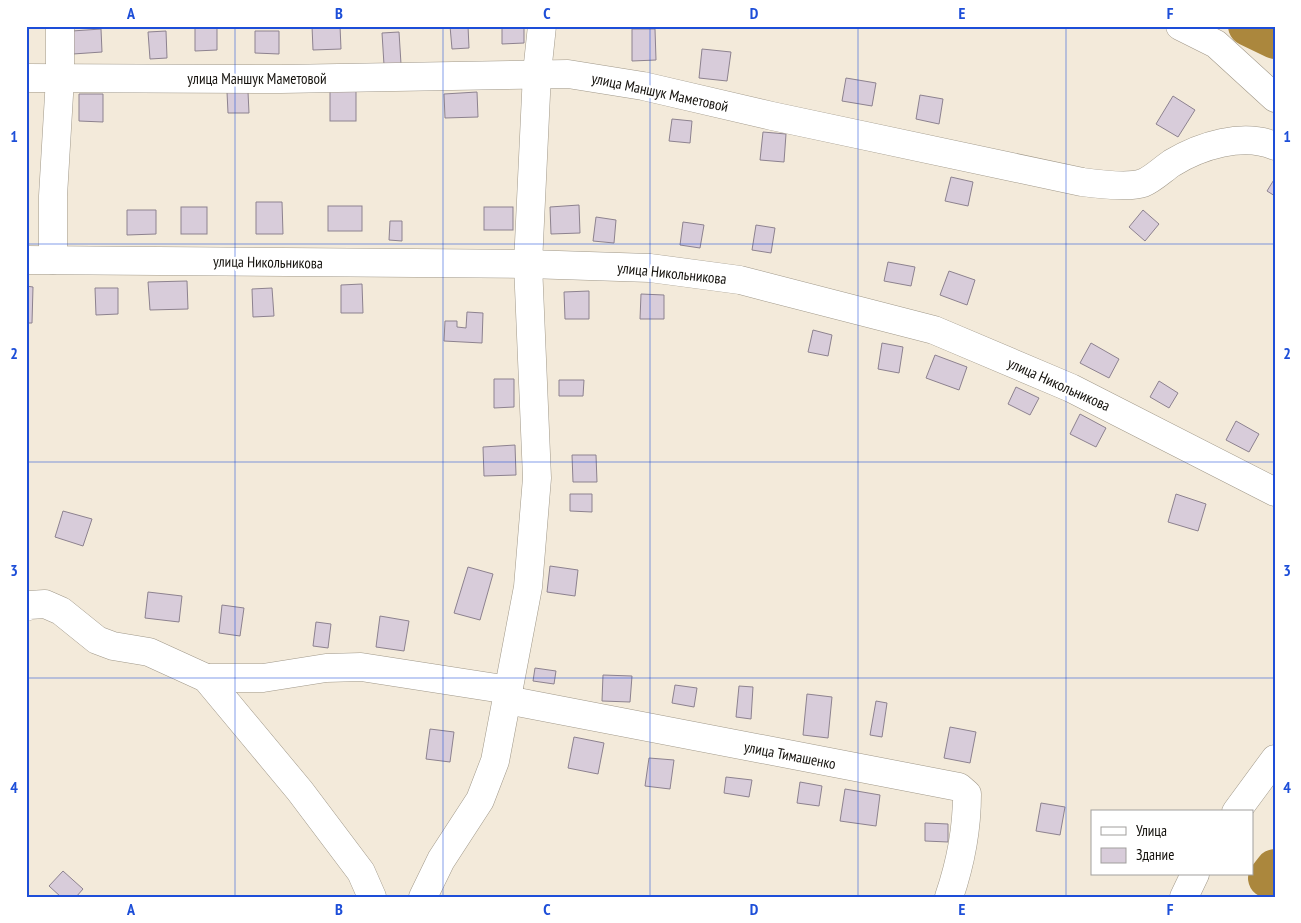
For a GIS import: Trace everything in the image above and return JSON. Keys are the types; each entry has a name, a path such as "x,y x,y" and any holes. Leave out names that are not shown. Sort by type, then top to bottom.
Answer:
{"street":[{"path":"53,260 52,196 60,78 60,26"},
{"path":"423,897 441,860 480,800 495,761 528,587 537,478 528,264 536,74 542,26"},
{"path":"1180,26 1216,44 1275,98"},
{"name":"улица Маншук Маметовой","path":"26,78 282,79 568,74 643,86 782,118 1090,183 1116,185 1143,183 1172,163 1204,146 1235,141 1268,143 1275,146"},
{"name":"улица Никольникова","path":"26,260 528,264 650,268 740,280 934,330 1071,388 1275,492"},
{"path":"28,606 45,604 61,611 97,640 113,646 149,652 206,678 311,806 361,872 372,897"},
{"name":"улица Тимашенко","path":"206,678 263,678 326,668 361,667 959,787 967,794 967,809 956,876 949,897"},
{"path":"1237,810 1275,759"},
{"path":"1184,897 1194,876"}],"building":[{"path":"195,26 217,26 217,50 195,51"},
{"path":"312,26 340,26 341,49 313,50"},
{"path":"450,26 468,26 469,48 452,49"},
{"path":"502,26 524,26 524,43 502,44"},
{"path":"101,29 102,52 73,54 72,31"},
{"path":"632,29 655,29 656,60 632,61"},
{"path":"166,31 167,58 150,59 148,32"},
{"path":"255,31 279,31 279,54 255,53"},
{"path":"399,32 401,64 384,65 382,33"},
{"path":"702,49 731,52 727,81 699,78"},
{"path":"846,78 876,83 872,106 842,101"},
{"path":"330,91 356,91 356,121 330,121"},
{"path":"227,92 248,92 249,113 228,113"},
{"path":"477,92 478,117 445,118 444,94"},
{"path":"79,94 103,94 103,122 79,121"},
{"path":"920,95 943,99 939,124 916,119"},
{"path":"1173,96 1195,110 1178,137 1156,124"},
{"path":"672,119 692,121 690,143 669,141"},
{"path":"763,132 786,134 784,162 760,160"},
{"path":"951,177 973,182 968,206 945,201"},
{"path":"1275,178 1275,196 1267,191"},
{"path":"256,202 282,202 283,234 256,234"},
{"path":"579,205 580,233 551,234 550,207"},
{"path":"328,206 362,206 362,231 328,231"},
{"path":"181,207 207,207 207,234 181,234"},
{"path":"484,207 513,207 513,230 484,230"},
{"path":"127,210 156,210 156,234 127,235"},
{"path":"1143,210 1159,224 1145,241 1129,227"},
{"path":"596,217 616,220 614,243 593,241"},
{"path":"390,221 402,221 402,241 389,240"},
{"path":"683,222 704,225 700,248 680,245"},
{"path":"756,225 775,228 771,253 752,250"},
{"path":"888,262 915,267 911,286 884,281"},
{"path":"949,271 975,280 967,305 940,295"},
{"path":"187,281 188,309 150,310 148,282"},
{"path":"362,284 363,313 341,313 341,285"},
{"path":"26,286 33,287 32,323 26,323"},
{"path":"95,288 118,288 118,314 96,315"},
{"path":"272,288 274,316 253,317 252,289"},
{"path":"589,291 589,319 565,319 564,292"},
{"path":"641,294 664,295 664,319 640,319"},
{"path":"467,312 483,313 482,343 444,341 445,321 457,321 457,327 466,328"},
{"path":"813,330 832,335 828,356 808,352"},
{"path":"882,343 903,347 899,373 878,369"},
{"path":"1091,343 1119,359 1109,378 1080,363"},
{"path":"935,355 967,367 959,390 926,378"},
{"path":"494,379 514,379 514,407 494,408"},
{"path":"559,380 584,380 583,396 559,396"},
{"path":"1159,381 1178,393 1169,408 1150,397"},
{"path":"1016,387 1039,398 1030,415 1008,404"},
{"path":"1080,414 1106,428 1096,447 1070,434"},
{"path":"1236,421 1259,434 1249,452 1226,440"},
{"path":"515,445 516,475 484,476 483,447"},
{"path":"572,455 596,455 597,482 573,482"},
{"path":"570,494 592,494 592,512 570,511"},
{"path":"1176,494 1206,504 1198,531 1168,522"},
{"path":"63,511 92,519 83,546 55,537"},
{"path":"550,566 578,570 575,596 547,592"},
{"path":"468,567 493,574 480,620 454,613"},
{"path":"148,592 182,596 179,622 145,618"},
{"path":"222,605 244,608 240,636 219,633"},
{"path":"380,616 409,621 404,651 376,647"},
{"path":"316,622 331,624 328,648 313,646"},
{"path":"535,668 556,671 554,684 533,681"},
{"path":"603,675 632,676 630,702 602,701"},
{"path":"675,685 697,688 694,707 672,703"},
{"path":"739,686 753,687 751,719 736,717"},
{"path":"807,694 832,697 828,738 803,735"},
{"path":"876,701 887,703 882,737 870,735"},
{"path":"950,727 976,732 970,763 944,758"},
{"path":"430,729 454,732 450,762 426,759"},
{"path":"574,737 604,743 598,774 568,768"},
{"path":"649,758 674,760 670,789 645,786"},
{"path":"726,777 752,780 749,797 724,793"},
{"path":"800,782 822,786 819,806 797,803"},
{"path":"845,789 880,795 876,826 840,821"},
{"path":"1041,803 1065,807 1060,835 1036,831"},
{"path":"925,823 948,824 948,842 925,841"},
{"path":"63,871 83,889 76,897 61,897 49,886"}],"waterway":[{"path":"1248,26 1275,39"},
{"path":"1268,878 1275,869"}]}
